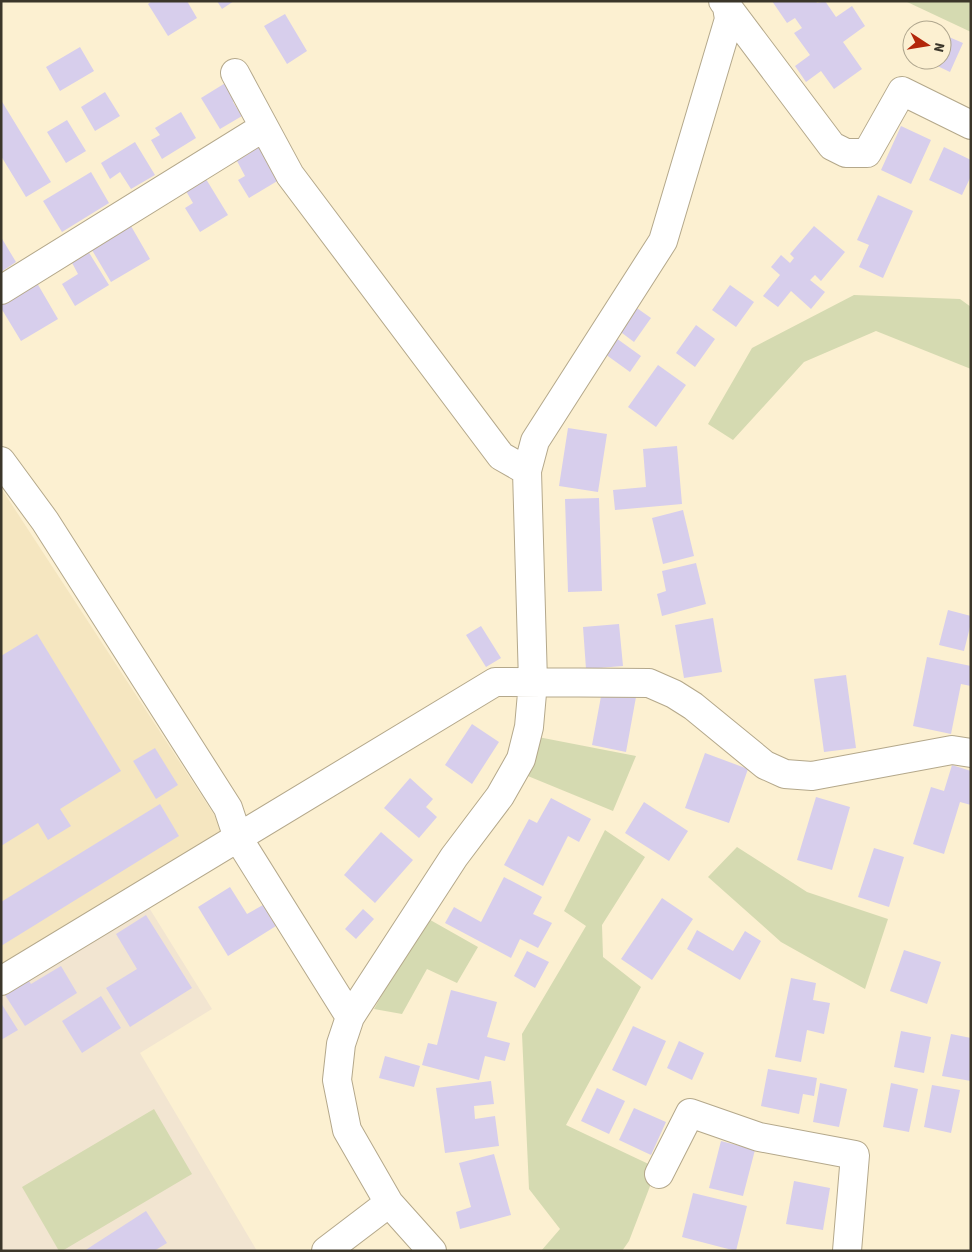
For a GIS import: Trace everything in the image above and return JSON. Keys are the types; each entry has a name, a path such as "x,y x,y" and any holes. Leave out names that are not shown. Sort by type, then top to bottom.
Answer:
{"street":[{"path":"728,3 832,146 846,153 867,153 902,91 971,124"},
{"path":"432,1251 389,1203 348,1130 337,1080 341,1044 350,1017 454,857 500,796 521,759 529,727 533,682 528,471 535,441 663,241 729,19 728,3"},
{"path":"235,73 290,175 501,456 528,471"},
{"path":"1,290 264,127"},
{"path":"1,461 46,521 223,800 228,808 238,838 350,1017"},
{"path":"1,981 495,682 649,683 674,694 693,706 765,765 785,774 812,776 952,750 971,753"},
{"path":"659,1174 690,1113 759,1138 855,1155 847,1251"},
{"path":"326,1251 389,1203"}],"shaded area":[{"path":"1,488 224,830 1,966"},
{"path":"148,906 212,1009 140,1053 257,1251 1,1251 1,993"}],"green space":[{"path":"905,1 971,1 971,32 952,23 952,20 945,20"},
{"path":"854,295 960,299 971,307 971,369 876,331 804,362 733,440 708,424 752,348"},
{"path":"538,737 636,756 613,811 523,774"},
{"path":"605,830 645,857 602,925 603,957 641,987 566,1125 657,1168 629,1241 622,1251 541,1251 560,1229 529,1189 522,1034 586,926 564,911"},
{"path":"737,847 807,892 888,919 865,989 781,942 708,877"},
{"path":"425,917 478,947 457,983 427,969 402,1014 374,1009"},
{"path":"154,1109 192,1174 62,1251 59,1251 22,1187"}],"building":[{"path":"152,1 187,1 197,18 168,36 148,4"},
{"path":"217,1 234,1 222,9"},
{"path":"772,1 816,1 817,3 825,1 836,17 852,6 865,26 843,42 862,69 834,89 821,71 806,82 795,66 810,55 794,33 802,28 795,18 787,23"},
{"path":"285,14 307,51 287,64 264,26"},
{"path":"952,38 963,43 952,68"},
{"path":"80,47 94,71 60,91 46,67"},
{"path":"227,82 238,99 233,102 242,116 220,129 201,98"},
{"path":"105,92 120,116 95,131 81,107"},
{"path":"1,100 51,182 26,197 1,156"},
{"path":"181,112 196,138 162,159 151,140 160,135 155,128"},
{"path":"67,120 86,151 66,163 47,132"},
{"path":"901,126 931,140 911,184 881,170"},
{"path":"135,142 155,175 131,189 120,172 110,179 101,163"},
{"path":"259,147 279,180 249,198 238,180 245,176 237,161"},
{"path":"944,147 971,160 971,176 962,195 929,180"},
{"path":"91,172 109,203 62,232 43,201"},
{"path":"206,179 228,215 200,232 185,208 193,203 186,191"},
{"path":"878,195 913,211 883,278 859,267 869,245 857,240"},
{"path":"131,226 150,259 111,282 92,250"},
{"path":"814,226 845,252 821,281 815,275 810,280 825,292 811,309 791,291 778,307 763,296 780,275 771,267 781,255 790,263 794,258 790,254"},
{"path":"1,237 16,262 1,272"},
{"path":"88,251 109,285 75,306 62,284 78,274 71,261"},
{"path":"37,283 58,319 21,341 1,305"},
{"path":"730,285 754,302 736,327 712,310"},
{"path":"634,306 651,318 634,342 618,330"},
{"path":"696,325 715,339 695,367 676,353"},
{"path":"616,338 641,356 630,372 605,354"},
{"path":"658,365 686,385 656,427 628,407"},
{"path":"568,428 607,434 598,492 559,486"},
{"path":"677,446 682,504 615,510 613,490 646,487 643,449"},
{"path":"599,498 602,591 568,592 565,499"},
{"path":"683,510 694,556 663,564 652,518"},
{"path":"696,563 706,604 662,616 657,594 666,591 662,571"},
{"path":"948,610 971,616 964,651 939,645"},
{"path":"713,618 722,672 684,678 675,625"},
{"path":"619,624 623,666 586,669 583,627"},
{"path":"481,626 501,658 486,667 466,635"},
{"path":"37,634 121,771 60,809 71,826 48,840 38,823 1,846 1,656"},
{"path":"927,657 971,666 971,686 961,684 951,734 913,726"},
{"path":"846,675 856,748 824,752 814,679"},
{"path":"602,691 636,697 626,752 592,745"},
{"path":"472,724 499,742 472,784 445,765"},
{"path":"155,748 178,785 156,799 133,761"},
{"path":"705,753 748,769 729,823 685,808"},
{"path":"952,765 971,771 971,805 960,802 944,854 913,844 931,787 944,791"},
{"path":"410,778 433,799 426,807 437,817 419,838 384,808"},
{"path":"816,797 850,807 832,870 797,860"},
{"path":"551,798 591,819 579,842 568,836 543,886 504,865 529,819 537,823"},
{"path":"644,802 688,831 669,861 625,833"},
{"path":"160,804 179,836 1,946 1,902"},
{"path":"381,832 413,860 375,903 344,875"},
{"path":"874,848 904,857 889,907 858,897"},
{"path":"504,877 542,897 533,914 552,923 538,948 520,939 511,958 445,923 454,907 481,922"},
{"path":"230,887 247,914 263,905 276,926 228,956 198,907"},
{"path":"662,898 693,919 652,980 621,959"},
{"path":"363,909 374,919 356,939 345,929"},
{"path":"146,915 192,988 130,1027 106,988 137,969 116,934"},
{"path":"697,930 733,951 745,931 761,941 740,980 687,949"},
{"path":"904,950 941,962 927,1004 890,991"},
{"path":"527,951 549,962 535,988 514,976"},
{"path":"61,966 77,993 25,1026 5,995 29,981 31,984"},
{"path":"791,978 816,983 813,1000 830,1003 824,1034 807,1030 801,1062 775,1057"},
{"path":"451,990 497,1002 487,1037 510,1043 505,1061 485,1056 479,1080 422,1065 428,1043 437,1045"},
{"path":"101,996 121,1028 82,1053 62,1021"},
{"path":"1,1003 18,1030 1,1040"},
{"path":"633,1026 666,1041 646,1086 612,1070"},
{"path":"901,1031 931,1037 924,1073 894,1067"},
{"path":"951,1034 971,1038 971,1081 942,1076"},
{"path":"679,1041 704,1053 692,1080 667,1068"},
{"path":"385,1056 420,1066 414,1087 379,1078"},
{"path":"768,1069 817,1078 814,1096 803,1094 799,1114 761,1106"},
{"path":"491,1081 494,1104 474,1106 475,1119 495,1116 499,1146 445,1153 436,1088"},
{"path":"820,1083 847,1089 839,1127 813,1122"},
{"path":"891,1083 918,1089 909,1132 883,1127"},
{"path":"932,1085 960,1090 951,1133 924,1127"},
{"path":"597,1088 625,1101 609,1134 581,1121"},
{"path":"634,1108 666,1122 651,1155 619,1140"},
{"path":"721,1141 755,1150 743,1196 709,1188"},
{"path":"494,1154 511,1215 460,1229 456,1212 471,1207 459,1163"},
{"path":"794,1181 830,1188 823,1230 786,1224"},
{"path":"693,1193 747,1206 736,1251 682,1237"},
{"path":"146,1211 167,1243 154,1251 84,1251"}]}
